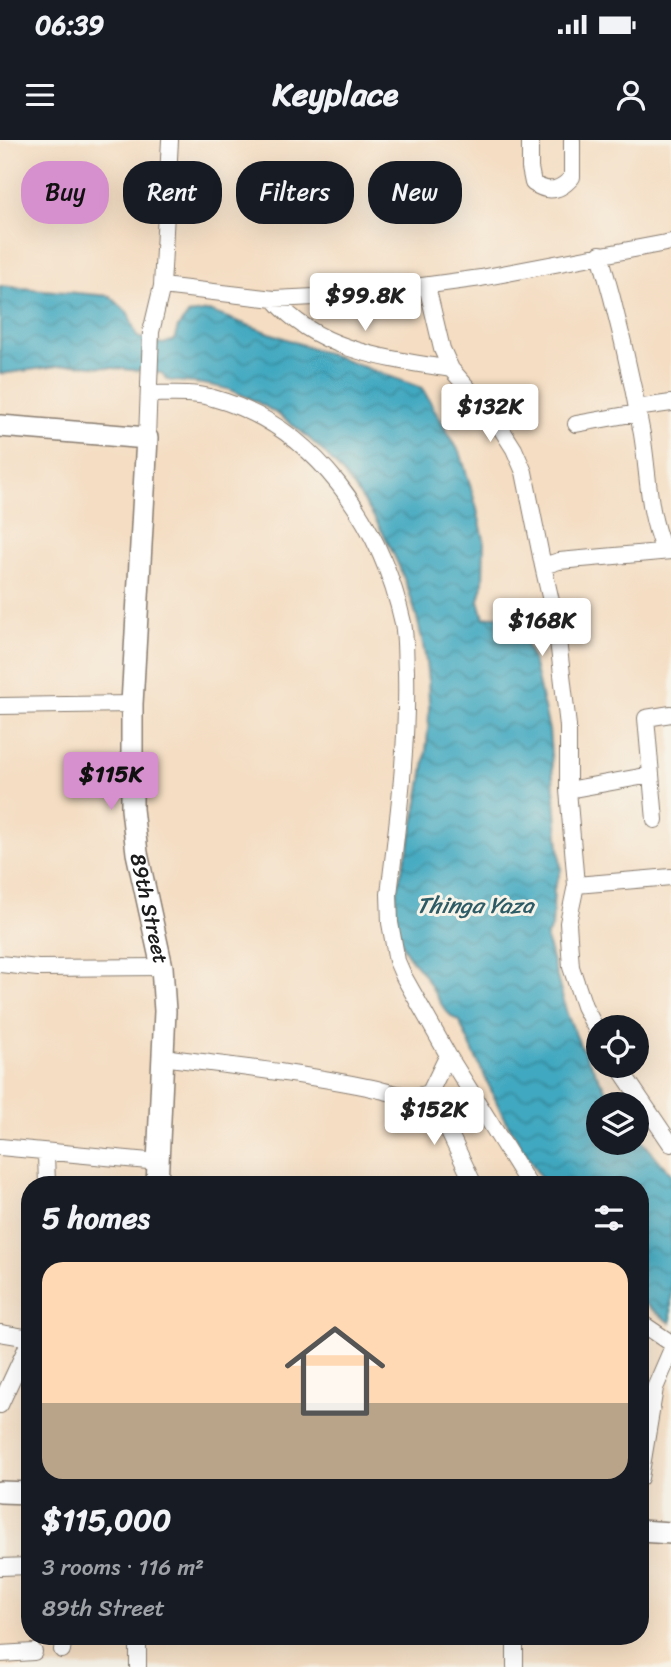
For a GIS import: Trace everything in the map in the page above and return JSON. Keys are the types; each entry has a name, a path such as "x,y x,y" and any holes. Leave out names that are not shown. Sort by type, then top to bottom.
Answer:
{"main road":[{"path":"0,426 147,438"},
{"name":"89th Street","path":"147,438 132,704 134,831 142,881 162,967 165,1011 158,1176"},
{"path":"0,1492 21,1493"},
{"path":"649,1532 671,1534"}],"street":[{"name":"89th Street","path":"147,438 151,332 162,286 170,140"},
{"path":"530,140 533,183 540,188 554,190 563,187 572,177 572,140"},
{"path":"162,286 274,299 356,295 428,286 671,242"},
{"path":"551,563 668,551 651,514 647,467 637,411 616,312 600,254"},
{"path":"428,286 443,349 451,369 495,419 514,449 528,485 551,563 568,726 568,790 576,885 568,923 571,967 589,1015"},
{"path":"274,299 298,323 325,338 379,356 451,369"},
{"path":"150,387 211,397 237,406 277,427 318,459 341,486 376,543 403,624 406,673 407,718 389,894 390,923 397,961 449,1055 523,1176"},
{"path":"576,424 671,403"},
{"path":"0,706 132,704"},
{"path":"655,820 646,718 671,714"},
{"path":"568,790 651,775"},
{"path":"576,885 671,877"},
{"path":"0,964 38,968 162,967"},
{"path":"163,1056 353,1084 411,1096 430,1092 449,1055"},
{"path":"626,1078 671,1144"},
{"path":"430,1092 444,1127 469,1176"},
{"path":"0,1147 159,1162"},
{"path":"46,1153 47,1176"},
{"path":"649,1328 671,1343"},
{"path":"0,1333 21,1337"},
{"path":"649,1424 655,1388 671,1351"},
{"path":"0,1405 21,1359"},
{"path":"0,1567 21,1566"},
{"path":"138,1645 138,1667"},
{"path":"515,1645 515,1667"},
{"path":"0,1654 33,1652"}],"water":[{"name":"Thinga Yaza","path":"0,286 110,296 128,313 137,337 163,344 174,340 178,327 189,314 209,311 422,388 461,455 476,505 484,539 483,585 479,600 484,618 513,613 533,660 549,730 561,870 554,889 552,928 546,937 567,1014 586,1055 586,1078 599,1078 607,1092 586,1092 586,1155 649,1155 649,1149 671,1174 671,1323 649,1307 649,1176 539,1176 504,1118 459,1021 443,1007 402,944 397,925 396,898 420,793 429,710 426,662 416,614 399,566 376,520 347,478 312,441 273,412 230,390 167,380 162,373 73,364 0,374"}]}
